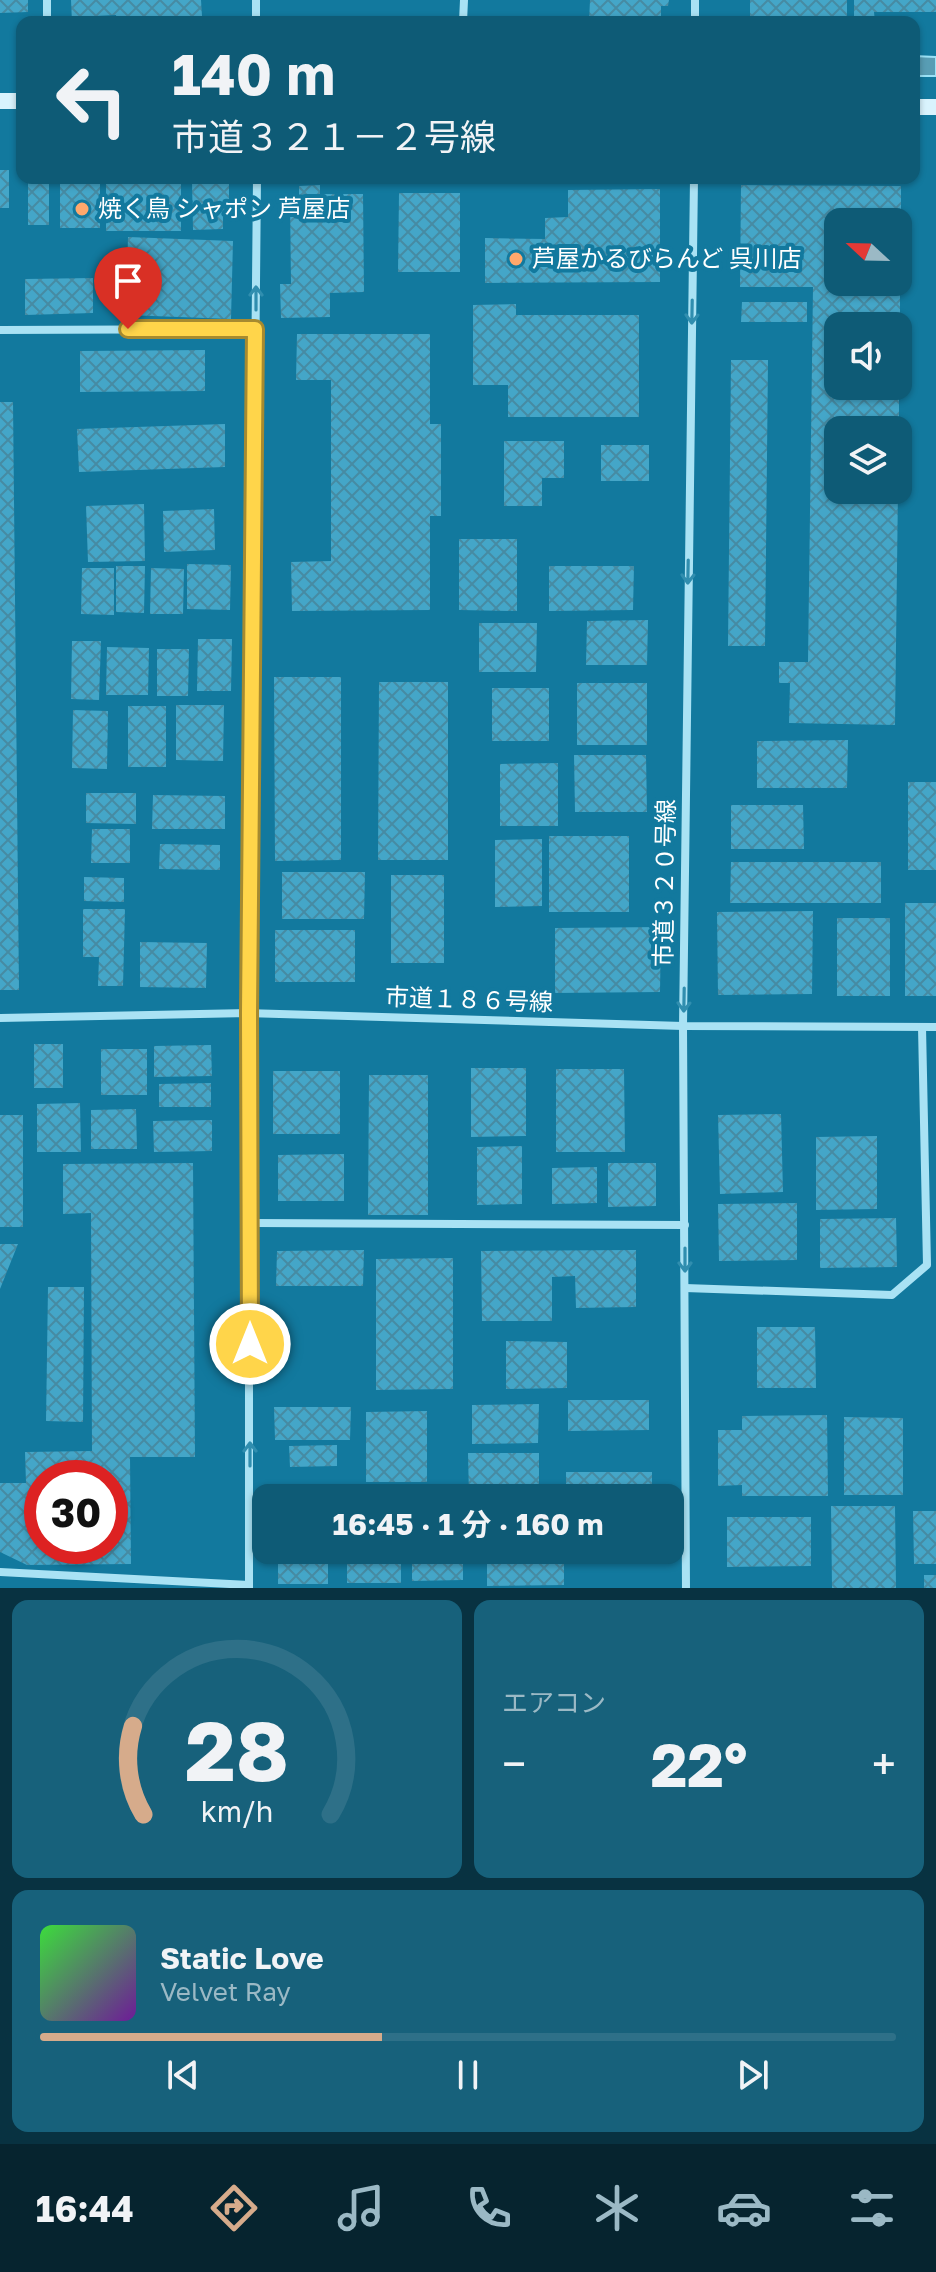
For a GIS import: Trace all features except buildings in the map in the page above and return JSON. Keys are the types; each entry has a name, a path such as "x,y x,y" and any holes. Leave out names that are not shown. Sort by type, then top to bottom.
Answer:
{"street":[{"path":"0,1572 249,1586 249,1013 257,184"},
{"name":"市道３２０号線","path":"686,1588 683,1026 694,184"},
{"path":"0,330 255,329"},
{"name":"市道１８６号線","path":"0,1018 249,1013 683,1026 936,1027"},
{"path":"685,1288 892,1295 927,1265 922,1027"},
{"path":"251,1223 685,1225"}],"water":[{"path":"920,56 936,57 936,76 920,76"}],"place":[{"name":"焼く鳥 シャポン 芦屋店","path":"82,209"},
{"name":"芦屋かるびらんど 呉川店","path":"516,259"}],"route":[{"path":"128,329 255,329 249,1013 250,1344"}]}
